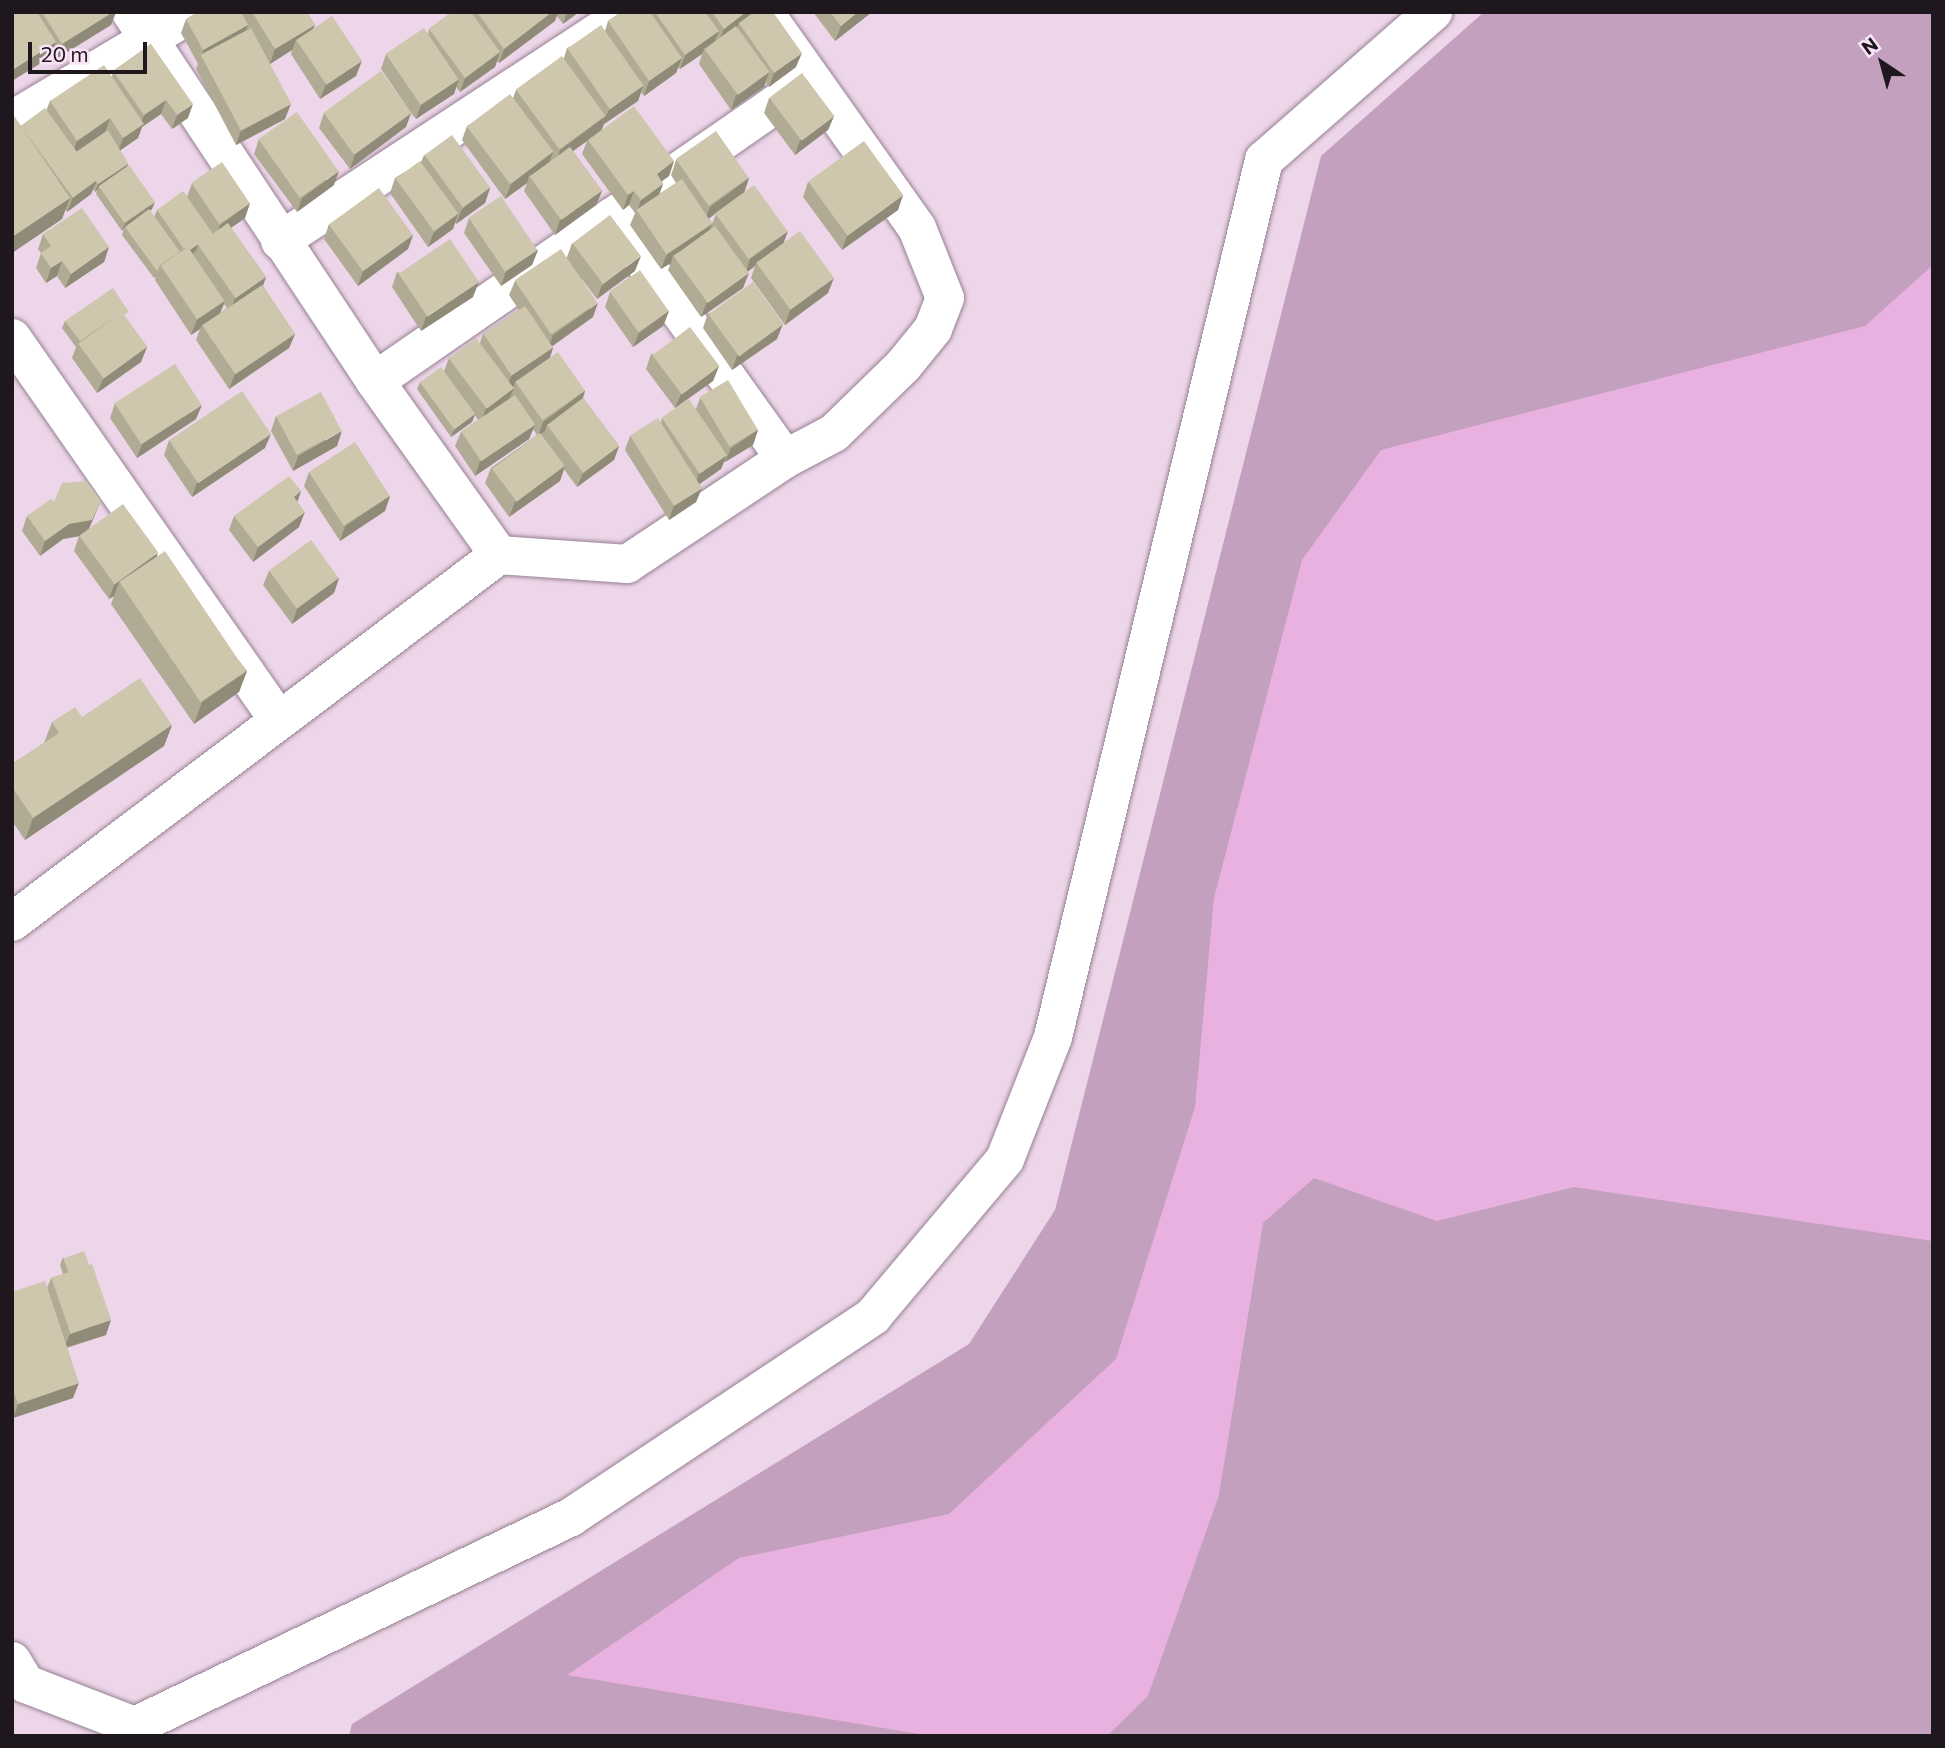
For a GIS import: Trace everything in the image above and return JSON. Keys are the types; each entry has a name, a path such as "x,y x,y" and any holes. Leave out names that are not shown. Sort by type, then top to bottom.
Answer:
{"street":[{"path":"12,120 139,25 194,12"},
{"path":"280,241 629,12"},
{"path":"12,922 499,555 627,564 785,459 834,433 903,366 933,329 945,298 917,228 764,12"},
{"path":"12,1661 26,1684 139,1731 571,1517 873,1316 1004,1159 1053,1037 1264,160 1433,12"},
{"path":"139,25 375,381 499,555"},
{"path":"375,381 812,79"},
{"path":"612,217 785,459"},
{"path":"12,338 278,720"}],"shaded area":[{"path":"1484,12 1933,12 1933,1736 349,1736 352,1724 969,1344 1055,1210 1321,156"},
{"path":"1933,265 1933,1241 1574,1187 1437,1221 1314,1178 1263,1223 1219,1495 1148,1696 1107,1736 931,1736 567,1675 739,1558 949,1514 1116,1359 1195,1107 1214,898 1302,560 1381,450 1865,326"}],"building":[{"path":"12,12 37,12 56,42 12,70"},
{"path":"42,12 113,12 62,44"},
{"path":"198,12 241,12 248,25 203,50 186,19"},
{"path":"252,12 307,12 315,25 275,49"},
{"path":"452,12 471,12 500,52 465,78 429,29"},
{"path":"477,12 552,12 504,49"},
{"path":"621,12 650,12 682,58 649,81 608,21"},
{"path":"655,12 705,12 719,31 685,55"},
{"path":"712,12 746,12 724,29"},
{"path":"754,12 773,12 802,53 774,73 739,23"},
{"path":"830,12 858,12 841,26"},
{"path":"332,16 362,61 327,85 296,40"},
{"path":"601,25 643,86 610,109 567,49"},
{"path":"736,26 770,72 738,95 704,49"},
{"path":"251,28 291,104 241,131 201,55"},
{"path":"424,28 459,79 421,105 386,54"},
{"path":"151,44 193,104 177,115 166,100 144,115 113,71"},
{"path":"562,56 605,116 559,149 516,90"},
{"path":"104,65 144,124 123,138 110,118 77,141 50,101"},
{"path":"381,71 412,113 354,155 324,113"},
{"path":"802,73 834,116 802,141 769,98"},
{"path":"510,94 553,152 510,184 467,126"},
{"path":"634,106 674,161 657,174 663,184 641,200 634,191 628,195 588,140"},
{"path":"45,108 97,180 73,198 21,126"},
{"path":"297,112 338,171 300,198 258,139"},
{"path":"12,113 70,198 12,237"},
{"path":"108,130 128,164 98,184 76,152"},
{"path":"716,131 749,178 709,206 676,159"},
{"path":"452,135 490,188 463,208 424,155"},
{"path":"864,141 903,195 848,236 808,182"},
{"path":"570,147 602,191 561,220 530,176"},
{"path":"420,161 458,214 434,231 396,179"},
{"path":"222,162 250,203 219,224 191,183"},
{"path":"129,165 155,202 125,223 99,186"},
{"path":"682,179 712,224 667,255 636,210"},
{"path":"754,185 788,231 749,259 715,213"},
{"path":"379,188 413,235 363,271 329,224"},
{"path":"183,191 213,234 190,250 188,247 184,249 157,210"},
{"path":"501,196 537,250 505,272 469,218"},
{"path":"82,208 109,247 71,274 62,261 51,268 41,253 51,246 43,234"},
{"path":"149,209 180,252 160,265 157,271 125,227"},
{"path":"610,215 641,256 603,284 572,243"},
{"path":"228,223 266,277 236,298 198,244"},
{"path":"715,226 749,273 708,303 674,256"},
{"path":"800,231 834,278 790,310 756,263"},
{"path":"450,239 479,282 428,317 399,274"},
{"path":"188,247 224,301 197,319 161,265"},
{"path":"561,249 597,303 551,334 515,280"},
{"path":"640,270 669,311 638,332 610,291"},
{"path":"753,282 784,324 739,356 709,314"},
{"path":"262,285 295,334 235,374 202,325"},
{"path":"113,288 129,312 124,315 122,312 80,341 65,321"},
{"path":"525,306 553,347 512,375 484,334"},
{"path":"122,312 147,347 104,379 78,344"},
{"path":"690,327 719,366 682,394 652,355"},
{"path":"476,338 514,388 487,409 449,358"},
{"path":"558,352 585,391 542,420 515,382"},
{"path":"175,364 202,405 141,444 115,403"},
{"path":"441,367 475,414 454,429 420,382"},
{"path":"728,380 758,430 730,447 700,397"},
{"path":"242,391 271,434 198,483 169,440"},
{"path":"321,392 342,431 297,455 276,416"},
{"path":"515,395 535,425 481,461 461,431"},
{"path":"583,398 619,446 583,473 547,425"},
{"path":"689,399 727,455 700,474 662,417"},
{"path":"658,418 702,488 674,506 630,435"},
{"path":"540,433 565,466 517,502 492,469"},
{"path":"355,442 390,496 344,526 309,472"},
{"path":"289,476 301,491 294,497 305,512 258,547 234,516"},
{"path":"86,481 101,501 92,520 69,524 45,541 27,516 51,499 54,502 62,483"},
{"path":"123,504 158,553 115,584 79,536"},
{"path":"311,540 339,578 297,609 269,571"},
{"path":"165,551 246,671 200,702 119,582"},
{"path":"140,678 172,725 33,818 12,787 12,764 59,733 52,722 75,707 82,717"},
{"path":"84,1251 89,1265 68,1273 63,1259"},
{"path":"92,1264 111,1320 71,1334 51,1278"},
{"path":"45,1281 79,1383 18,1404 12,1387 12,1292"}]}
